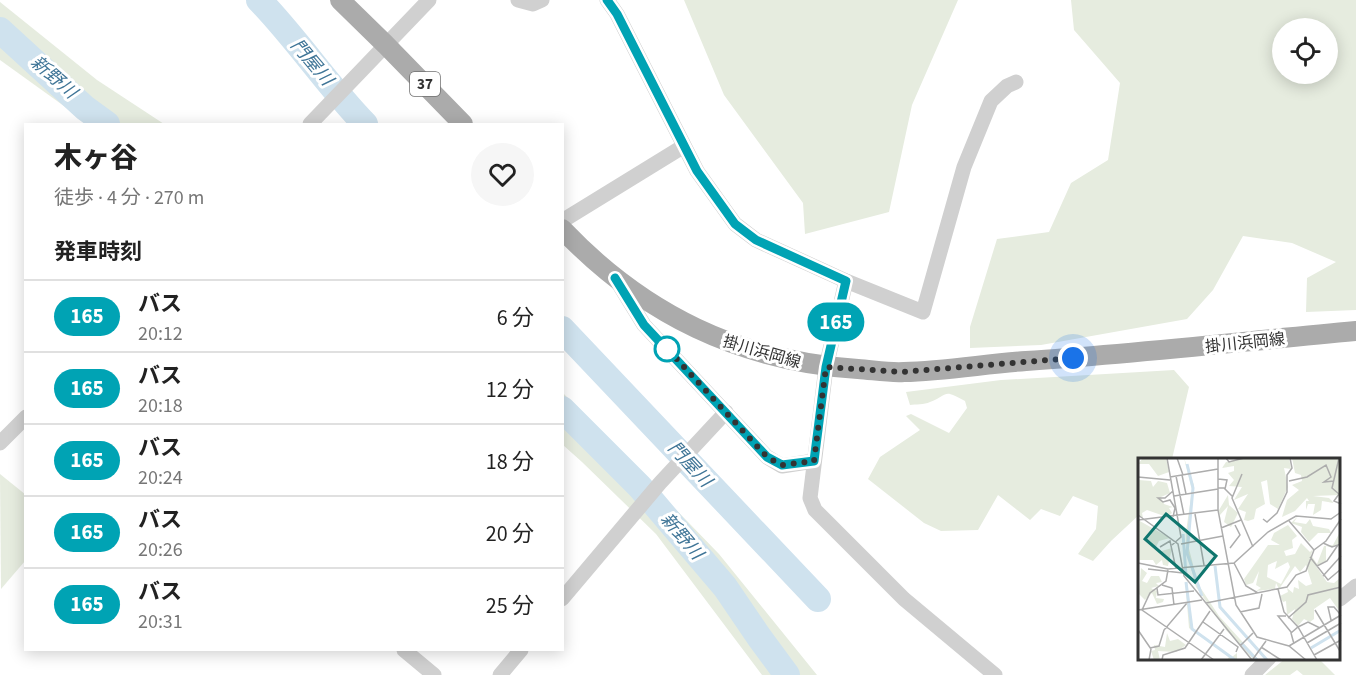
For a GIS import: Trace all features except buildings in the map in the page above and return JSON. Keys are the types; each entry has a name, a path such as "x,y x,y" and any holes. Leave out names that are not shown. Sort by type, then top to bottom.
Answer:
{"main road":[{"name":"37","path":"340,0 462,123"},
{"name":"掛川浜岡線","path":"564,231 615,278 673,316 725,342 766,356 826,367 902,372 1114,355 1356,331"}],"street":[{"path":"311,123 429,0"},
{"path":"518,0 532,4 542,0"},
{"path":"607,0 617,14 697,171 735,224 756,240 846,281 923,312 964,167 991,101 1007,86 1016,82"},
{"path":"564,220 684,146"},
{"path":"615,278 644,325 767,457 782,465 814,461"},
{"path":"846,281 826,367 810,498 815,510 904,599 995,675"},
{"path":"564,597 660,483 726,412"},
{"path":"0,443 24,419"},
{"path":"1341,598 1356,586"},
{"path":"405,651 434,675"},
{"path":"500,675 520,651"},
{"path":"1252,675 1267,660"}],"shaded area":[{"path":"684,0 958,0 912,105 889,212 805,234 803,203 724,95"},
{"path":"1071,0 1356,0 1356,310 1306,312 1307,278 1336,262 1292,243 1243,236 1213,290 1187,319 1041,345 970,348 970,327 997,239 1049,232 1071,183 1108,160 1120,83 1074,30"},
{"path":"0,2 97,80 162,123 88,123 0,60"},
{"path":"1174,370 1189,387 1172,458 1138,458 1138,516 1093,561 1078,554 1096,529 1098,506 1073,496 1060,516 1041,509 1030,520 998,495 978,530 941,531 924,523 868,479 880,457 920,430 906,416 911,414 949,433 967,408 965,401 949,394 928,403 910,405 906,392 1001,380"},
{"path":"564,394 719,554 817,675 762,675 656,534 564,446"},
{"path":"0,474 24,493 24,562 1,589"},
{"path":"1284,660 1320,660 1335,675 1303,675 1297,670 1290,675 1265,675"}],"waterway":[{"name":"門屋川","path":"259,0 364,123"},
{"name":"新野川","path":"0,30 85,108 106,123"},
{"name":"門屋川","path":"564,331 818,599"},
{"name":"新野川","path":"564,411 640,487 725,587 787,675"}],"bus line":[{"name":"165","path":"607,0 617,14 697,171 719,205 735,224 756,240 846,281 826,367 814,461 782,465 767,457 644,325 615,278"}],"route":[{"path":"667,349 661,342 767,457 782,465 814,461 826,367 902,372 1073,358"}]}
